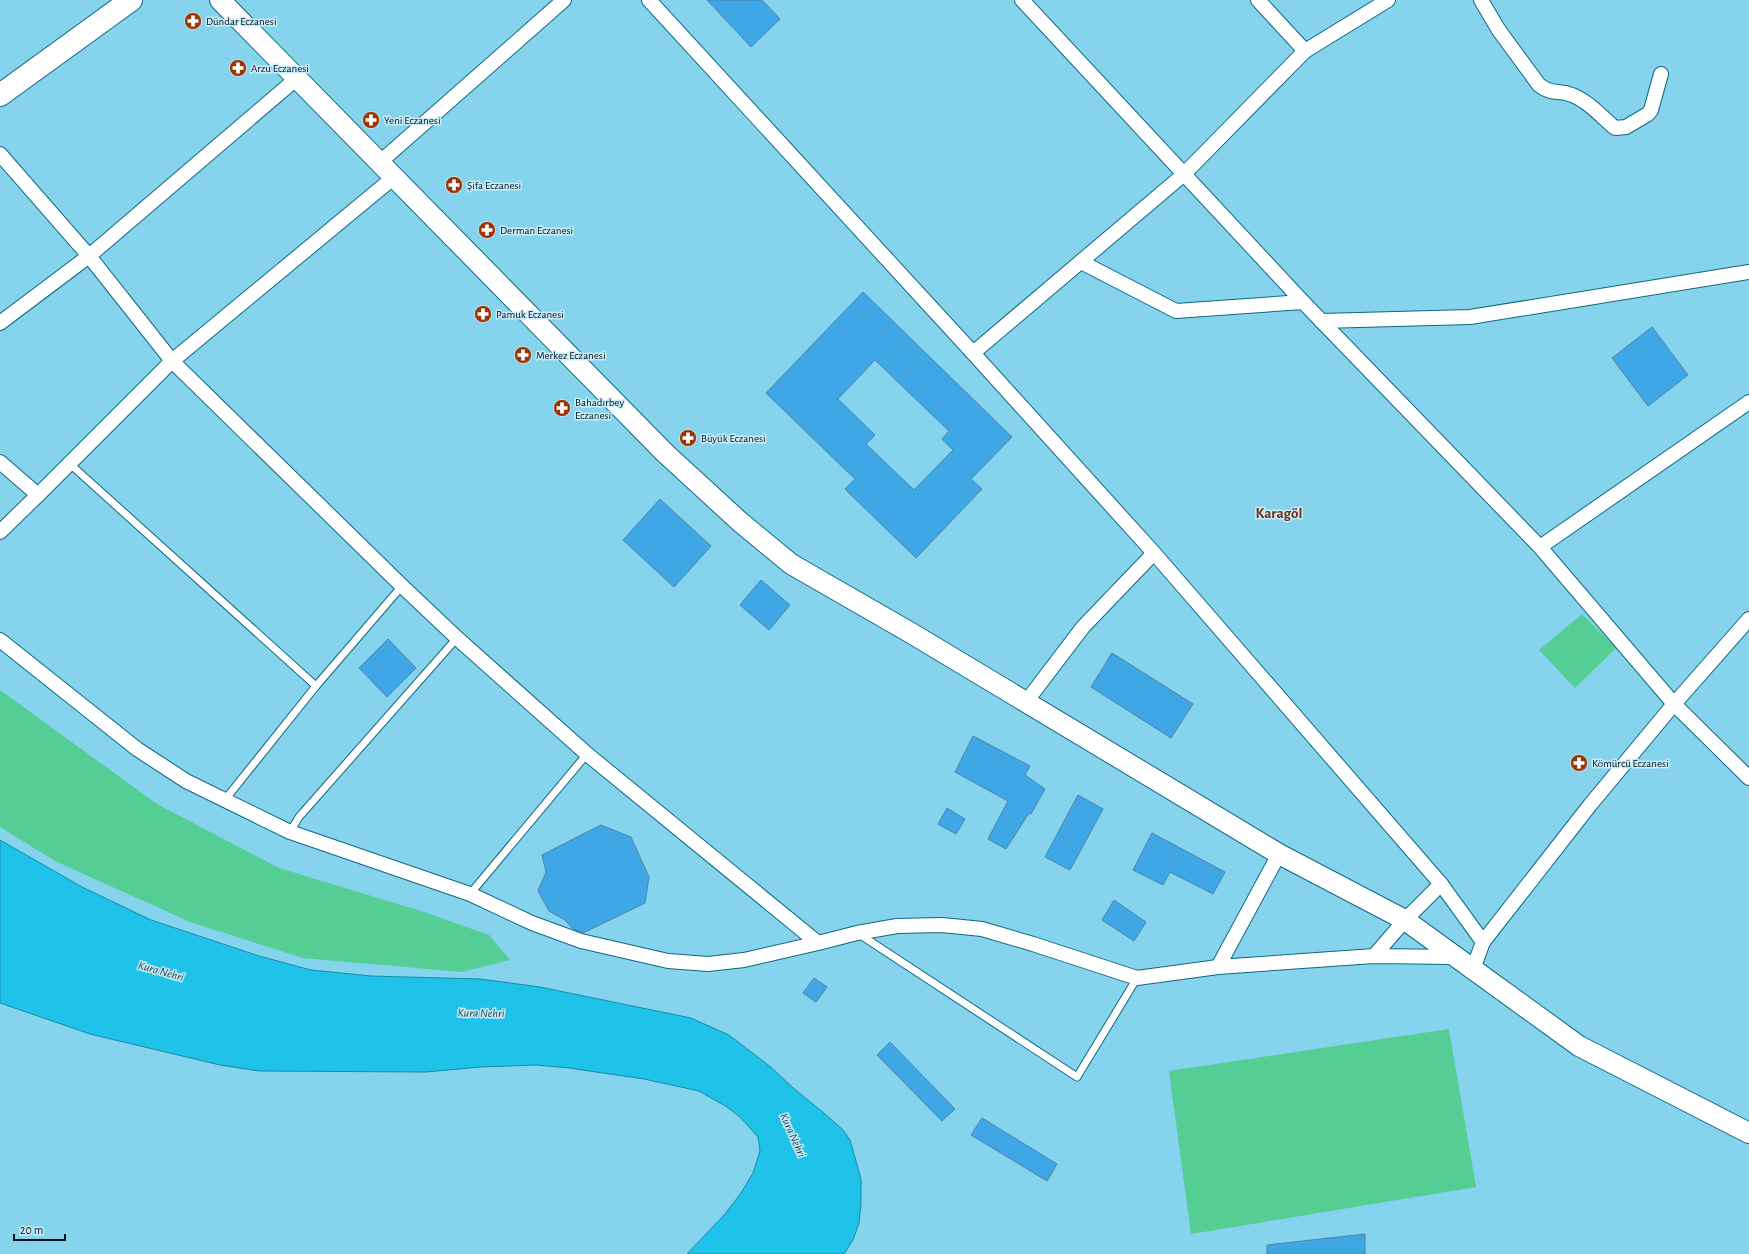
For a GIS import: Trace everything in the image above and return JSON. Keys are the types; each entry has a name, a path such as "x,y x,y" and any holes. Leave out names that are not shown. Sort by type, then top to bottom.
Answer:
{"main road":[{"path":"3,88 131,0"},
{"path":"220,0 393,178 665,453 739,521 791,564 1026,702 1279,854 1405,920 1454,957 1473,968 1579,1046 1748,1130"}],"street":[{"path":"379,163 564,0"},
{"path":"649,0 973,353 1154,553 1441,884 1483,942"},
{"path":"1022,0 1183,175 1303,302 1540,547 1674,704 1749,778"},
{"path":"1258,0 1305,51"},
{"path":"973,353 1183,175 1305,51 1388,0"},
{"path":"1481,0 1498,29 1539,85 1554,93 1568,94 1581,100 1615,128 1626,127 1648,114 1651,110 1661,74"},
{"path":"0,323 89,256 296,78"},
{"path":"0,154 89,256 172,361 402,586 457,638 587,754 818,943"},
{"path":"0,532 172,361 393,178"},
{"path":"1081,262 1176,311 1303,302"},
{"path":"1321,321 1470,317 1749,272"},
{"path":"1540,547 1749,402"},
{"path":"0,462 38,495"},
{"path":"1026,702 1083,627 1154,553"},
{"path":"1473,968 1483,942 1590,805 1674,704 1749,619"},
{"path":"0,640 137,749 186,781 224,801 290,832 470,894 532,923 581,941 668,961 708,964 744,960 857,933 897,926 942,925 982,929 1137,978 1218,967 1374,956 1454,957"},
{"path":"1218,967 1279,854"},
{"path":"1374,956 1405,920 1441,884"}],"lane":[{"path":"70,464 316,686"},
{"path":"224,801 316,686 402,586"},
{"path":"290,832 299,817 457,638"},
{"path":"470,894 587,754"},
{"path":"857,933 1077,1077 1137,978"}],"green space":[{"path":"1582,614 1616,648 1575,688 1539,650"},
{"path":"0,690 157,804 279,868 421,911 489,935 510,960 462,972 303,958 190,922 55,861 0,827"},
{"path":"1449,1029 1476,1187 1191,1234 1169,1071"}],"water":[{"name":"Kura Nehri","path":"0,840 82,887 151,920 259,956 311,970 371,976 480,979 540,987 691,1018 729,1035 772,1068 843,1130 850,1140 861,1179 859,1223 853,1240 844,1254 687,1254 725,1214 741,1193 753,1173 760,1151 758,1137 740,1117 727,1107 699,1091 644,1079 537,1065 481,1067 426,1072 259,1071 220,1065 90,1034 0,1003"}],"building":[{"path":"707,0 762,0 780,19 751,47"},
{"path":"863,292 1012,437 971,479 982,489 916,558 845,489 855,479 766,393","holes":["875,360 949,431 942,439 953,450 914,490 866,444 875,435 838,399"]},
{"path":"1652,327 1688,375 1648,406 1612,358"},
{"path":"660,499 711,546 674,587 623,540"},
{"path":"761,580 790,605 769,630 740,605"},
{"path":"388,639 416,668 387,697 359,668"},
{"path":"1112,653 1193,704 1171,738 1091,687"},
{"path":"973,736 1030,766 1025,775 1045,789 1031,814 1029,813 1006,849 988,839 1008,801 955,772"},
{"path":"1078,795 1103,809 1070,870 1045,857"},
{"path":"947,808 965,819 956,834 938,824"},
{"path":"601,825 631,837 649,877 645,903 583,933 573,929 565,920 549,911 538,891 546,872 542,855"},
{"path":"1152,833 1225,872 1213,894 1170,872 1163,885 1133,870"},
{"path":"1114,900 1146,922 1134,941 1102,920"},
{"path":"814,978 827,987 816,1002 803,993"},
{"path":"890,1042 955,1109 942,1121 877,1055"},
{"path":"982,1118 1057,1164 1047,1181 971,1135"},
{"path":"1365,1234 1365,1254 1267,1254 1267,1245"}],"place":[{"name":"Dündar Eczanesi","path":"193,21"},
{"name":"Arzu Eczanesi","path":"238,68"},
{"name":"Yeni Eczanesi","path":"371,120"},
{"name":"Şifa Eczanesi","path":"454,185"},
{"name":"Derman Eczanesi","path":"487,230"},
{"name":"Pamuk Eczanesi","path":"483,314"},
{"name":"Merkez Eczanesi","path":"523,355"},
{"name":"Bahadırbey Eczanesi","path":"562,408"},
{"name":"Büyük Eczanesi","path":"688,438"},
{"name":"Kömürcü Eczanesi","path":"1579,763"}],"district":[{"name":"Karagöl","path":"1279,513"}]}
